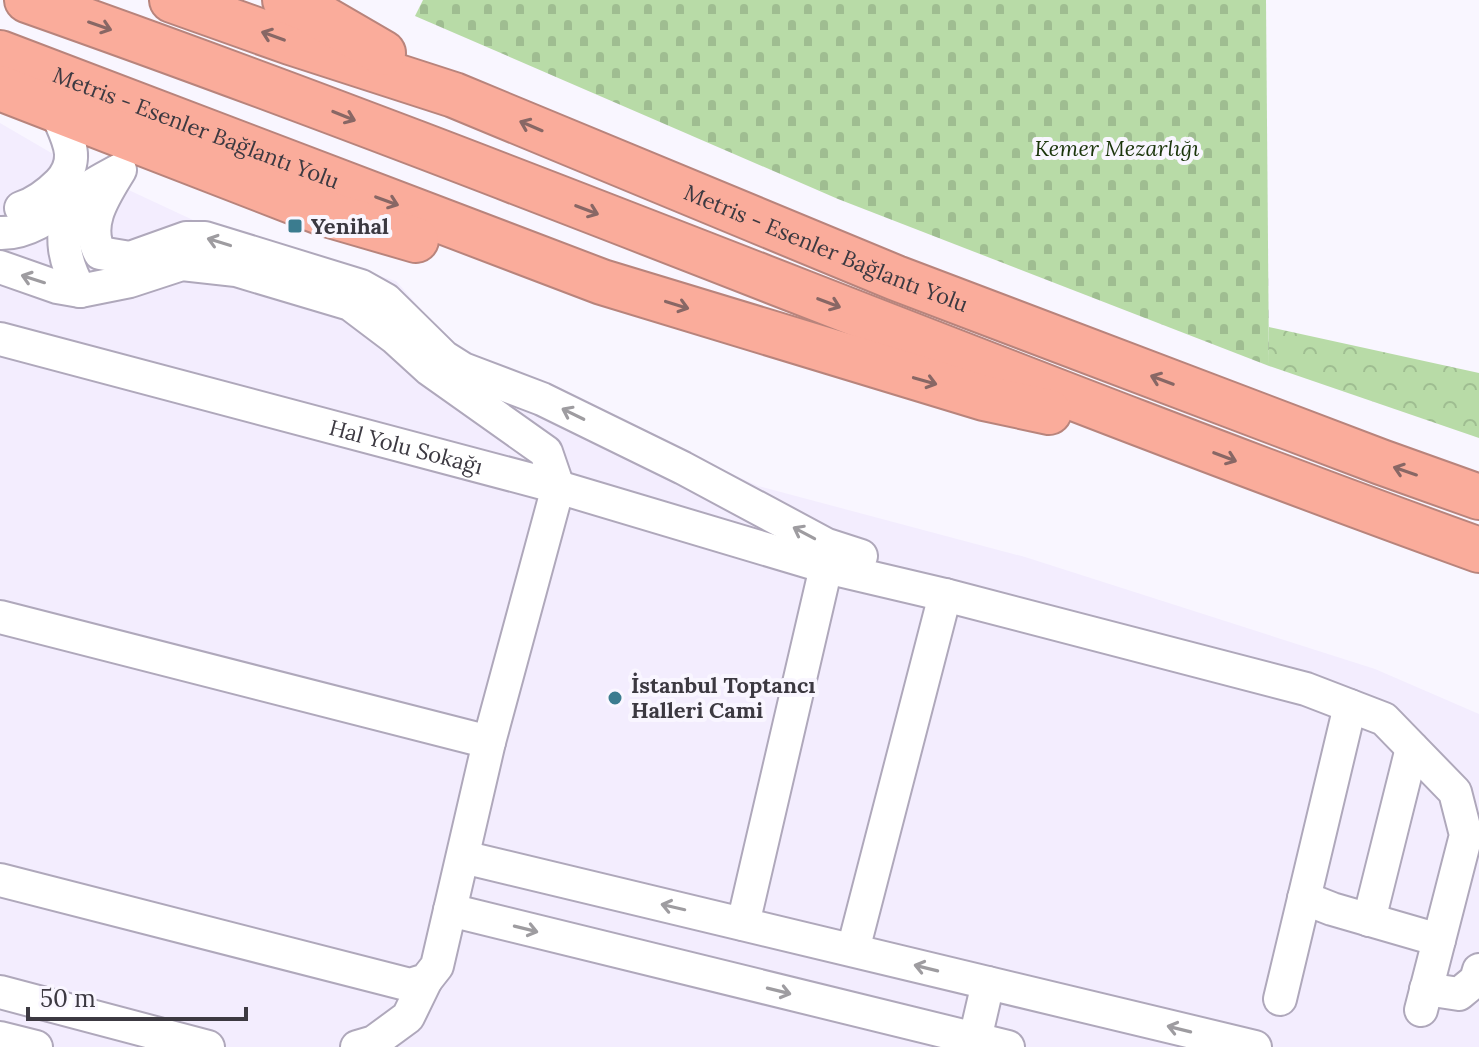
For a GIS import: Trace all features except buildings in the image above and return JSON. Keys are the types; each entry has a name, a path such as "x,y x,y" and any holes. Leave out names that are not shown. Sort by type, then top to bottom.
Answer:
{"highway":[{"name":"Metris - Esenler Bağlantı Yolu","path":"27,0 283,91 1126,420 1479,550"},
{"name":"Metris - Esenler Bağlantı Yolu","path":"172,0 454,95 910,283 1479,497"},
{"path":"285,0 309,10 454,95"},
{"name":"Metris - Esenler Bağlantı Yolu","path":"0,53 602,282 984,398 1044,411 1126,420"},
{"path":"0,88 323,213 396,236 602,282"}],"lane":[{"path":"0,212 29,205 51,191 70,172 70,145 56,111"},
{"path":"0,233 22,230 68,205 89,187 120,170 142,164 204,168"},
{"path":"120,170 95,218 92,233 100,253 130,258 186,238 205,238 361,286 386,300 444,357 463,369 542,399 683,468 827,545 1196,647 1250,675 1306,689 1384,719 1412,748 1467,789 1466,835 1424,999 1459,994 1476,980 1479,970"},
{"path":"68,205 64,251 80,291"},
{"path":"0,267 57,287 80,291 130,281 182,264 236,270 350,304 429,369 546,452 558,487 489,742 437,966 426,980 408,1017 374,1042 357,1047"},
{"name":"Hal Yolu Sokağı","path":"0,339 558,487 826,567 1250,675"},
{"path":"743,924 826,567"},
{"path":"853,950 945,595"},
{"path":"0,617 489,742"},
{"path":"1280,999 1350,706"},
{"path":"1369,920 1412,748"},
{"path":"463,857 1255,1047"},
{"path":"0,880 410,985 426,980"},
{"path":"1304,898 1439,940"},
{"path":"450,910 928,1038 975,1039 1008,1047"},
{"path":"975,1039 988,983"},
{"path":"0,992 208,1047"},
{"path":"0,1038 36,1047"}],"shaded area":[{"path":"0,123 60,158 193,220 396,281 451,343 758,486 1025,557 1375,669 1479,714 1479,1047 0,1047"}],"green space":[{"name":"Kemer Mezarlığı","path":"423,0 1266,0 1269,366 838,199 415,16"},
{"path":"1269,327 1479,373 1479,438 1269,366"}],"place":[{"name":"Yenihal","path":"295,226"},
{"name":"İstanbul Toptancı Halleri Cami","path":"615,698"}]}
